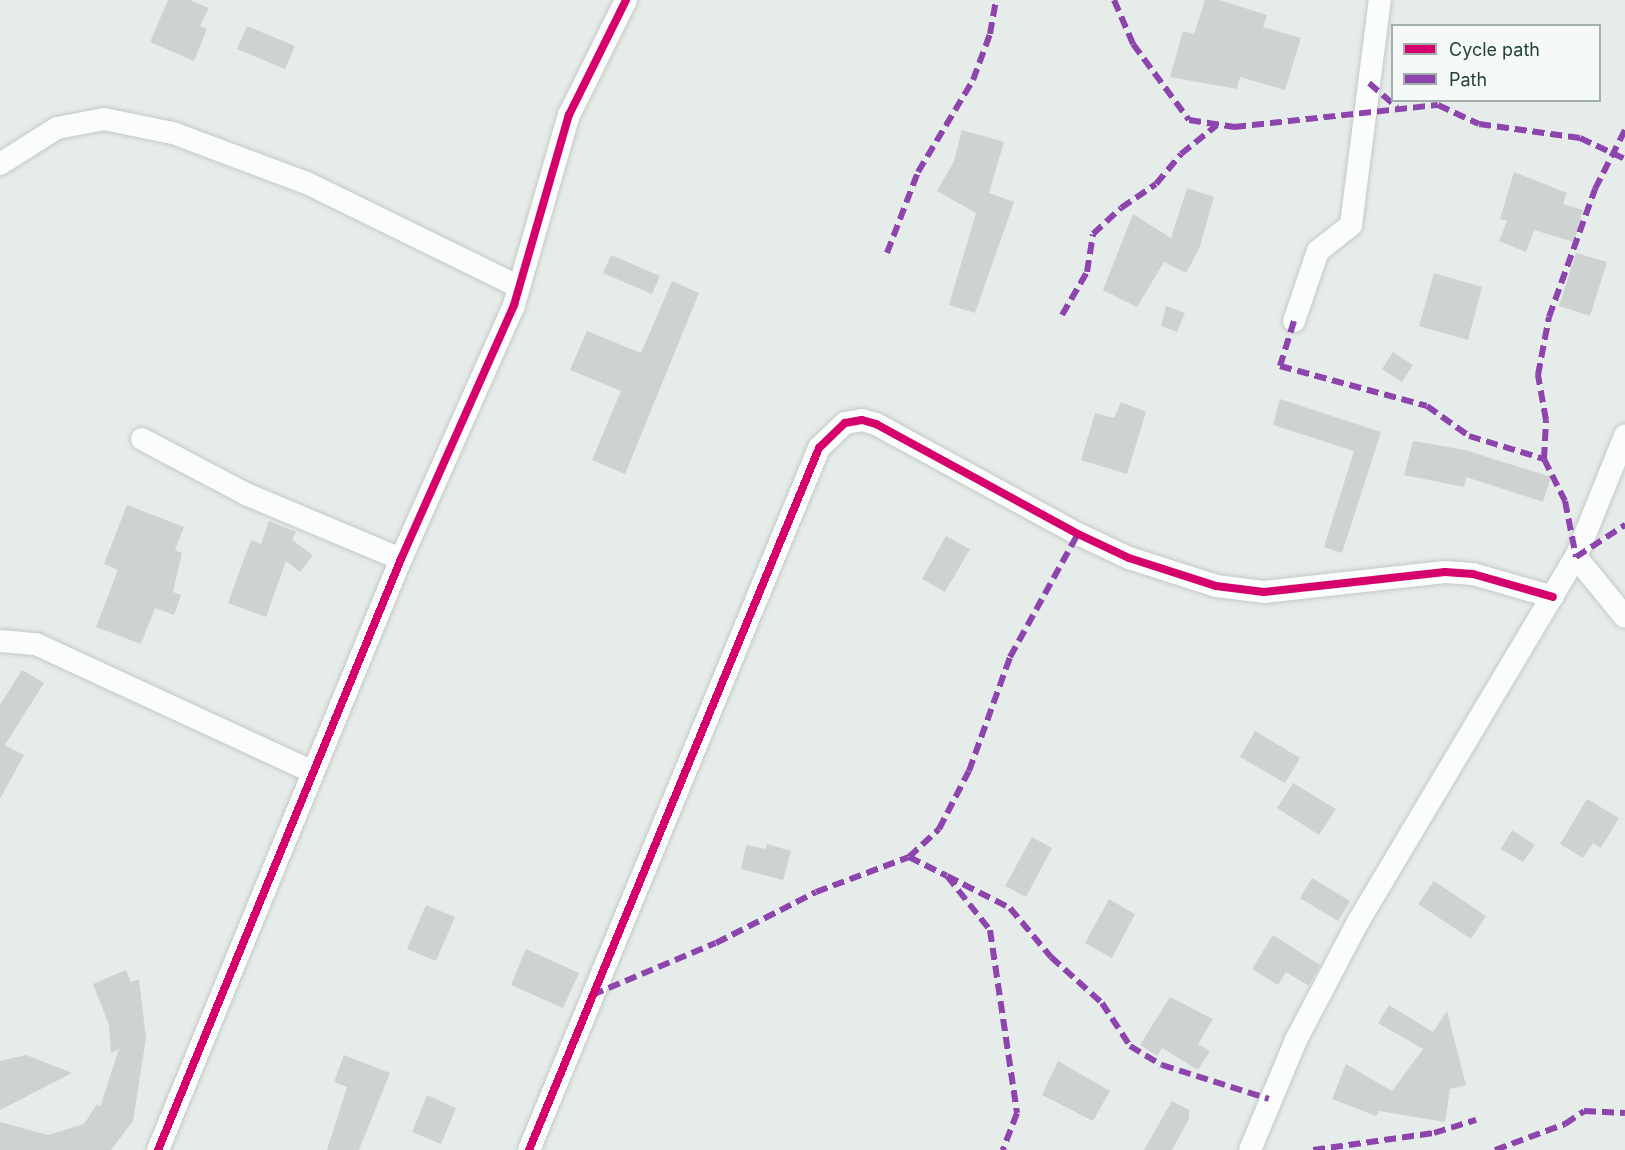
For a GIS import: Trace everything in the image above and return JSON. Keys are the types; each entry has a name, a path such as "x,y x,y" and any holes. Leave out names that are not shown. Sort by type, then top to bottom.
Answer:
{"street":[{"path":"158,1150 401,558 455,444 519,286 569,115 626,0"},
{"path":"1294,321 1318,251 1351,225 1380,0"},
{"path":"0,164 15,151 66,126 104,119 173,133 307,183 519,286"},
{"path":"529,1150 819,448 845,423 862,420 876,424 1078,534 1129,558 1216,586 1264,592 1445,572 1473,574 1553,597"},
{"path":"1250,1150 1296,1040 1358,922 1576,557 1625,436"},
{"path":"142,439 246,494 401,558"},
{"path":"1576,557 1625,617"},
{"path":"0,641 36,644 313,772"}],"building":[{"path":"168,0 190,0 209,8 200,26 207,29 194,61 150,42"},
{"path":"1205,0 1219,0 1267,15 1263,27 1301,38 1285,90 1240,77 1237,89 1170,77 1183,31 1194,34"},
{"path":"247,26 295,46 285,69 237,49"},
{"path":"962,130 1004,142 989,193 1014,202 975,313 949,305 976,213 937,191 954,161"},
{"path":"1514,172 1567,193 1563,204 1583,210 1574,242 1534,230 1526,252 1499,241 1507,221 1500,219"},
{"path":"1187,188 1214,197 1199,249 1186,273 1164,262 1137,307 1103,290 1133,214 1171,238"},
{"path":"1576,253 1607,262 1590,316 1559,306"},
{"path":"611,255 660,276 652,294 603,273"},
{"path":"1434,273 1482,287 1468,340 1419,326"},
{"path":"672,281 699,293 625,474 592,460 621,391 570,370 587,331 641,353"},
{"path":"1166,306 1185,313 1177,332 1161,326"},
{"path":"1393,352 1413,365 1402,382 1382,369"},
{"path":"1280,399 1381,432 1342,553 1324,547 1354,451 1273,425"},
{"path":"1121,402 1146,412 1127,474 1081,460 1095,413 1114,418"},
{"path":"1413,441 1465,450 1551,477 1543,502 1466,477 1464,487 1404,475"},
{"path":"127,505 184,527 175,550 182,553 173,592 181,595 174,615 155,608 141,644 96,627 118,570 104,564"},
{"path":"269,521 296,532 292,540 313,555 300,572 286,561 266,617 228,603 251,540 261,544"},
{"path":"946,536 970,549 945,592 922,579"},
{"path":"22,670 44,683 5,745 24,755 0,799 0,705"},
{"path":"1255,731 1300,758 1285,783 1240,757"},
{"path":"1293,783 1336,809 1319,835 1277,808"},
{"path":"1587,799 1619,818 1601,848 1593,843 1583,858 1560,844"},
{"path":"1512,830 1535,845 1523,862 1501,849"},
{"path":"1032,837 1052,848 1026,897 1005,886"},
{"path":"767,844 791,851 783,880 741,869 746,845 766,849"},
{"path":"1312,878 1350,901 1338,921 1300,898"},
{"path":"1434,881 1486,916 1471,939 1418,904"},
{"path":"1109,899 1135,914 1112,958 1085,943"},
{"path":"426,905 455,917 436,961 407,949"},
{"path":"1273,935 1320,965 1309,986 1286,972 1278,985 1252,969"},
{"path":"526,949 579,973 563,1008 511,985"},
{"path":"126,970 131,982 139,979 146,1038 133,1121 111,1150 0,1150 0,1122 48,1135 84,1124 97,1104 100,1107 119,1049 111,1053 109,1025 93,984"},
{"path":"1170,997 1213,1019 1198,1044 1210,1051 1198,1070 1162,1048 1157,1056 1140,1045"},
{"path":"1389,1005 1433,1032 1447,1011 1466,1085 1450,1089 1445,1122 1379,1111 1376,1116 1332,1099 1346,1064 1392,1091 1423,1049 1378,1023"},
{"path":"26,1055 72,1073 0,1110 0,1061"},
{"path":"344,1055 390,1073 359,1150 327,1150 347,1087 334,1082"},
{"path":"1058,1061 1110,1091 1093,1121 1042,1095"},
{"path":"427,1095 456,1108 441,1144 412,1132"},
{"path":"1172,1101 1189,1110 1189,1119 1172,1150 1144,1150"}],"marked path":[{"path":"887,253 918,172 973,80 990,34 996,0"},
{"path":"1114,0 1133,44 1189,120 1234,127 1438,105 1479,124 1580,138 1625,159"},
{"path":"1369,83 1391,102"},
{"path":"1391,102 1397,107"},
{"path":"1062,315 1087,272 1093,234 1121,208 1156,184 1181,154 1217,125"},
{"path":"1544,459 1546,420 1538,375 1549,317 1595,189 1625,130"},
{"path":"1294,321 1280,366 1427,406 1469,436 1544,459 1565,501 1576,557 1625,525"},
{"path":"592,995 716,943 816,892 909,857 939,829 969,771 1010,657 1078,534"},
{"path":"909,857 947,876 990,930 1017,1113 1003,1150"},
{"path":"947,876 1010,908 1051,957 1102,1003 1130,1046 1162,1065 1269,1099"},
{"path":"1495,1150 1565,1124 1584,1111 1625,1113"},
{"path":"1313,1150 1434,1133 1476,1120"}],"cycle path":[{"path":"158,1150 401,559 514,305 569,115 626,0"},
{"path":"529,1150 819,448 845,423 862,420 876,424 1078,534 1129,558 1216,586 1264,592 1445,572 1473,574 1553,597"}]}
